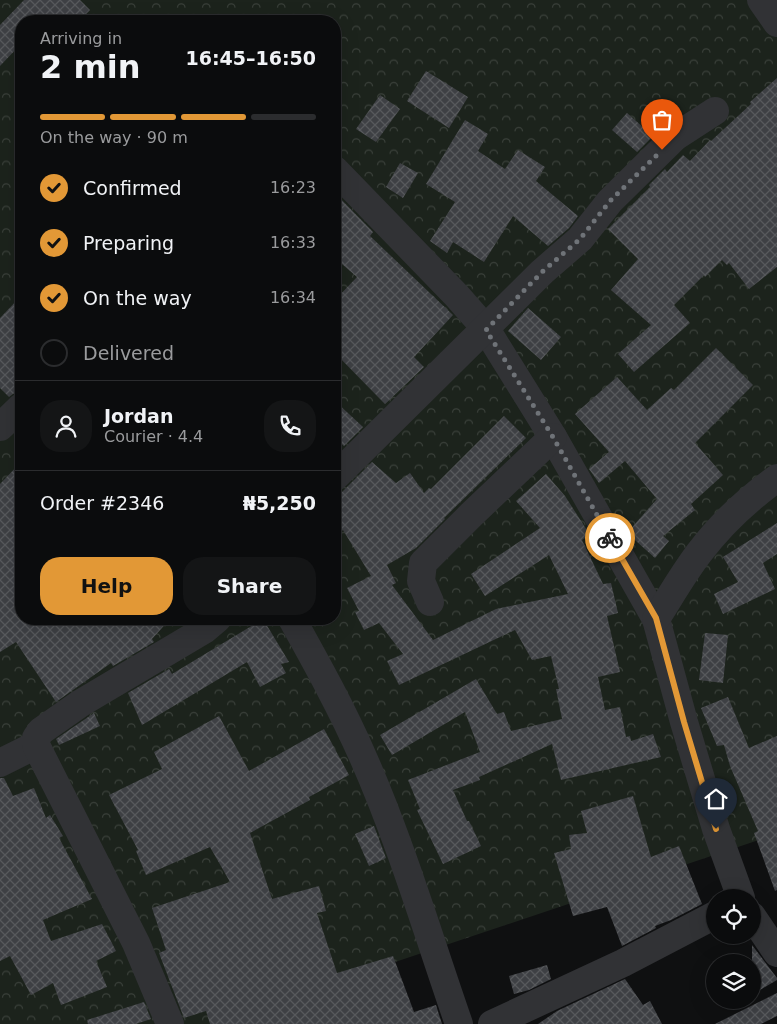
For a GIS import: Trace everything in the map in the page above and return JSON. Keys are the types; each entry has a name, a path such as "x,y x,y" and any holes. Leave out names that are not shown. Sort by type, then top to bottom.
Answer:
{"street":[{"path":"762,0 777,23"},
{"path":"341,472 486,330 542,272 580,239 610,201 676,137 715,111"},
{"path":"341,176 457,296 486,330 553,437 656,618 713,820 738,889"},
{"path":"0,427 15,413"},
{"path":"430,602 421,581 422,564 553,437"},
{"path":"656,618 699,554 717,532 732,515 762,488 777,478"},
{"path":"170,1024 136,943 36,745 36,738 41,731 81,703 210,625"},
{"path":"295,625 363,756 386,813 459,1024"},
{"path":"0,763 36,745"},
{"path":"496,1023 623,963 706,920"},
{"path":"761,929 777,953"}],"green space":[{"path":"0,0 777,0 777,834 210,1024 0,1024"}],"building":[{"path":"24,0 80,0 90,10 85,15 15,15 15,50 0,66 0,25"},
{"path":"426,71 468,97 449,128 407,101"},
{"path":"777,78 777,267 749,289 729,263 727,265 722,260 674,305 690,323 634,372 618,354 651,325 611,290 638,259 608,229 650,187 649,185 665,169 667,172 683,155 690,161"},
{"path":"380,95 400,109 376,142 356,129"},
{"path":"627,113 653,136 637,152 612,130"},
{"path":"465,120 488,134 478,151 505,169 518,150 545,167 536,181 578,216 569,228 548,246 513,216 484,262 453,242 447,253 430,241 455,202 426,184"},
{"path":"400,163 418,173 403,198 386,187"},
{"path":"341,199 373,232 370,236 453,315 414,357 424,367 385,404 341,359 341,294 357,277 341,263"},
{"path":"15,302 15,392 9,397 0,388 0,318"},
{"path":"528,308 561,337 541,360 508,331"},
{"path":"716,348 753,385 695,443 723,475 691,504 695,510 663,536 669,541 655,558 627,533 657,499 625,461 599,483 589,469 609,452 575,414 617,377 647,410 671,388 674,390"},
{"path":"341,407 363,427 344,446 341,443"},
{"path":"504,416 526,438 416,548 387,565 396,583 392,585 433,640 496,609 568,594 549,555 485,596 471,574 540,528 516,501 546,474 565,496 590,535 582,540 603,584 611,583 618,613 607,616 620,672 598,677 605,710 620,707 626,737 630,736 631,741 653,734 661,757 561,780 552,744 479,777 480,780 453,790 481,846 443,864 417,810 420,809 408,780 480,752 465,712 392,755 380,735 476,679 497,714 504,712 511,731 562,719 556,689 559,689 551,656 532,660 515,630 399,685 387,661 403,654 379,623 364,630 355,612 359,611 347,588 371,576 343,530 341,532 341,493 372,462 396,483 410,473 424,493 429,488 431,489"},
{"path":"15,468 15,625 165,625 152,639 154,642 113,666 111,663 56,702 16,642 0,652 0,484"},
{"path":"777,523 777,554 763,563 775,589 723,614 714,594 738,582 723,557"},
{"path":"253,625 267,625 289,662 281,664 286,673 260,687 247,662 142,725 128,693 169,669 172,674"},
{"path":"705,633 728,635 723,683 699,680"},
{"path":"728,697 749,748 777,736 777,890 775,891 754,833 758,831 730,766 724,745 717,746 701,708"},
{"path":"94,713 100,726 59,745 56,739"},
{"path":"219,716 249,771 324,729 349,775 309,797 310,800 250,833 272,899 319,886 326,911 317,913 337,973 393,956 414,1012 436,1005 442,1024 210,1024 206,1011 184,1018 159,953 166,950 152,908 230,882 210,847 146,875 136,851 138,850 109,795 162,769 154,752"},
{"path":"0,778 4,778 13,796 34,788 46,818 50,815 63,836 59,838 92,899 43,920 51,941 102,924 116,951 96,961 107,987 61,1005 53,983 31,995 10,956 0,961"},
{"path":"633,796 651,857 679,846 702,904 655,926 656,928 622,946 607,907 573,916 554,853 571,849 569,835 587,833 581,811"},
{"path":"374,826 386,858 369,866 355,834"},
{"path":"752,945 759,954 752,954"},
{"path":"761,957 777,978 777,980 761,989"},
{"path":"547,965 551,979 529,990 514,994 509,976"},
{"path":"625,979 643,1005 650,1001 662,1024 538,1024 557,1011"},
{"path":"777,993 777,1016 761,1024 715,1024 745,1009 761,1009 761,1001"},
{"path":"144,1002 151,1019 136,1024 88,1024 87,1020"}],"way so far":[{"path":"610,538 553,437 486,330 542,272 580,239 610,201 662,150"}],"route":[{"path":"610,538 656,618 684,722 716,829"}]}
